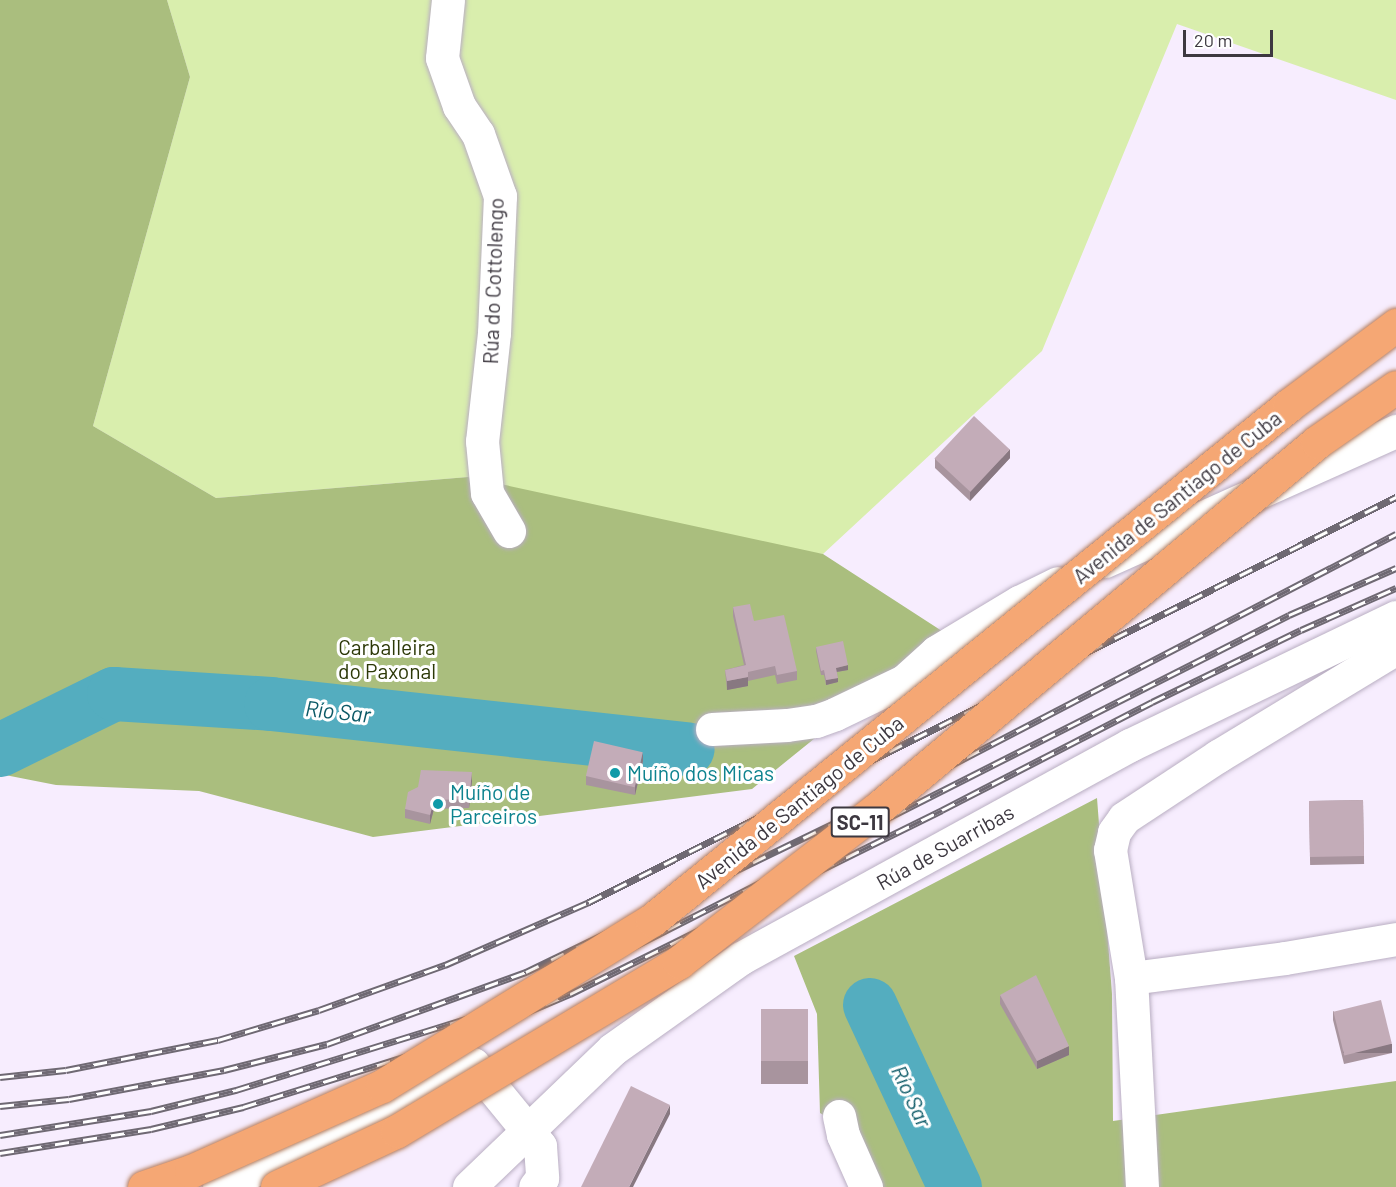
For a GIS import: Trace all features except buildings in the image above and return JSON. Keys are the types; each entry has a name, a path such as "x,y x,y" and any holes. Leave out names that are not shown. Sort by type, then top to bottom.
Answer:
{"highway":[{"name":"Avenida de Santiago de Cuba","path":"144,1187 191,1171 382,1086 652,920 1068,586 1289,405 1396,325"},
{"name":"SC-11","path":"277,1187 397,1131 679,962 876,810 1317,442 1396,387"}],"street":[{"name":"Rúa do Cottolengo","path":"448,0 442,58 459,106 478,135 500,196 494,333 482,441 487,493 509,531"},
{"path":"712,729 787,725 816,721 835,714 904,681 936,652 1019,602 1120,554 1396,431"},
{"name":"Rúa de Suarribas","path":"474,1186 528,1129 613,1049 741,958 1130,745 1396,617"},
{"path":"1142,1187 1131,978 1110,850 1114,832 1124,818 1218,756 1396,648"},
{"path":"1131,978 1286,958 1396,939"},
{"path":"219,1187 473,1064 540,1146 538,1182"},
{"path":"538,1182 584,1077"},
{"path":"839,1116 843,1135 866,1187"}],"green space":[{"name":"Carballeira do Paxonal","path":"0,0 167,0 190,77 93,426 216,498 468,477 823,554 945,633 752,789 373,837 199,791 56,785 0,774"},
{"path":"167,0 1396,0 1396,100 1177,24 1042,351 823,554 564,525 468,477 216,498 93,426 190,77"},
{"path":"1097,798 1112,994 1113,1121 1396,1081 1396,1187 879,1187 854,1133 820,1113 817,1014 794,956"}],"waterway":[{"name":"Río Sar","path":"0,750 114,694 271,704 688,749"},
{"name":"Río Sar","path":"870,1005 955,1187"}],"railway":[{"path":"0,1077 66,1070 218,1040 319,1010 445,965 589,902 1396,497"},
{"path":"0,1106 69,1099 224,1070 327,1044 526,972 917,783 1396,534"},
{"path":"0,1135 151,1111 236,1090 466,1019 568,980 1289,615 1396,568"},
{"path":"0,1153 151,1129 243,1107 468,1037 570,994 942,810 1152,702 1301,630 1396,588"}],"place":[{"name":"Muíño dos Micas","path":"615,773"},
{"name":"Muíño de Parceiros","path":"438,804"}]}
